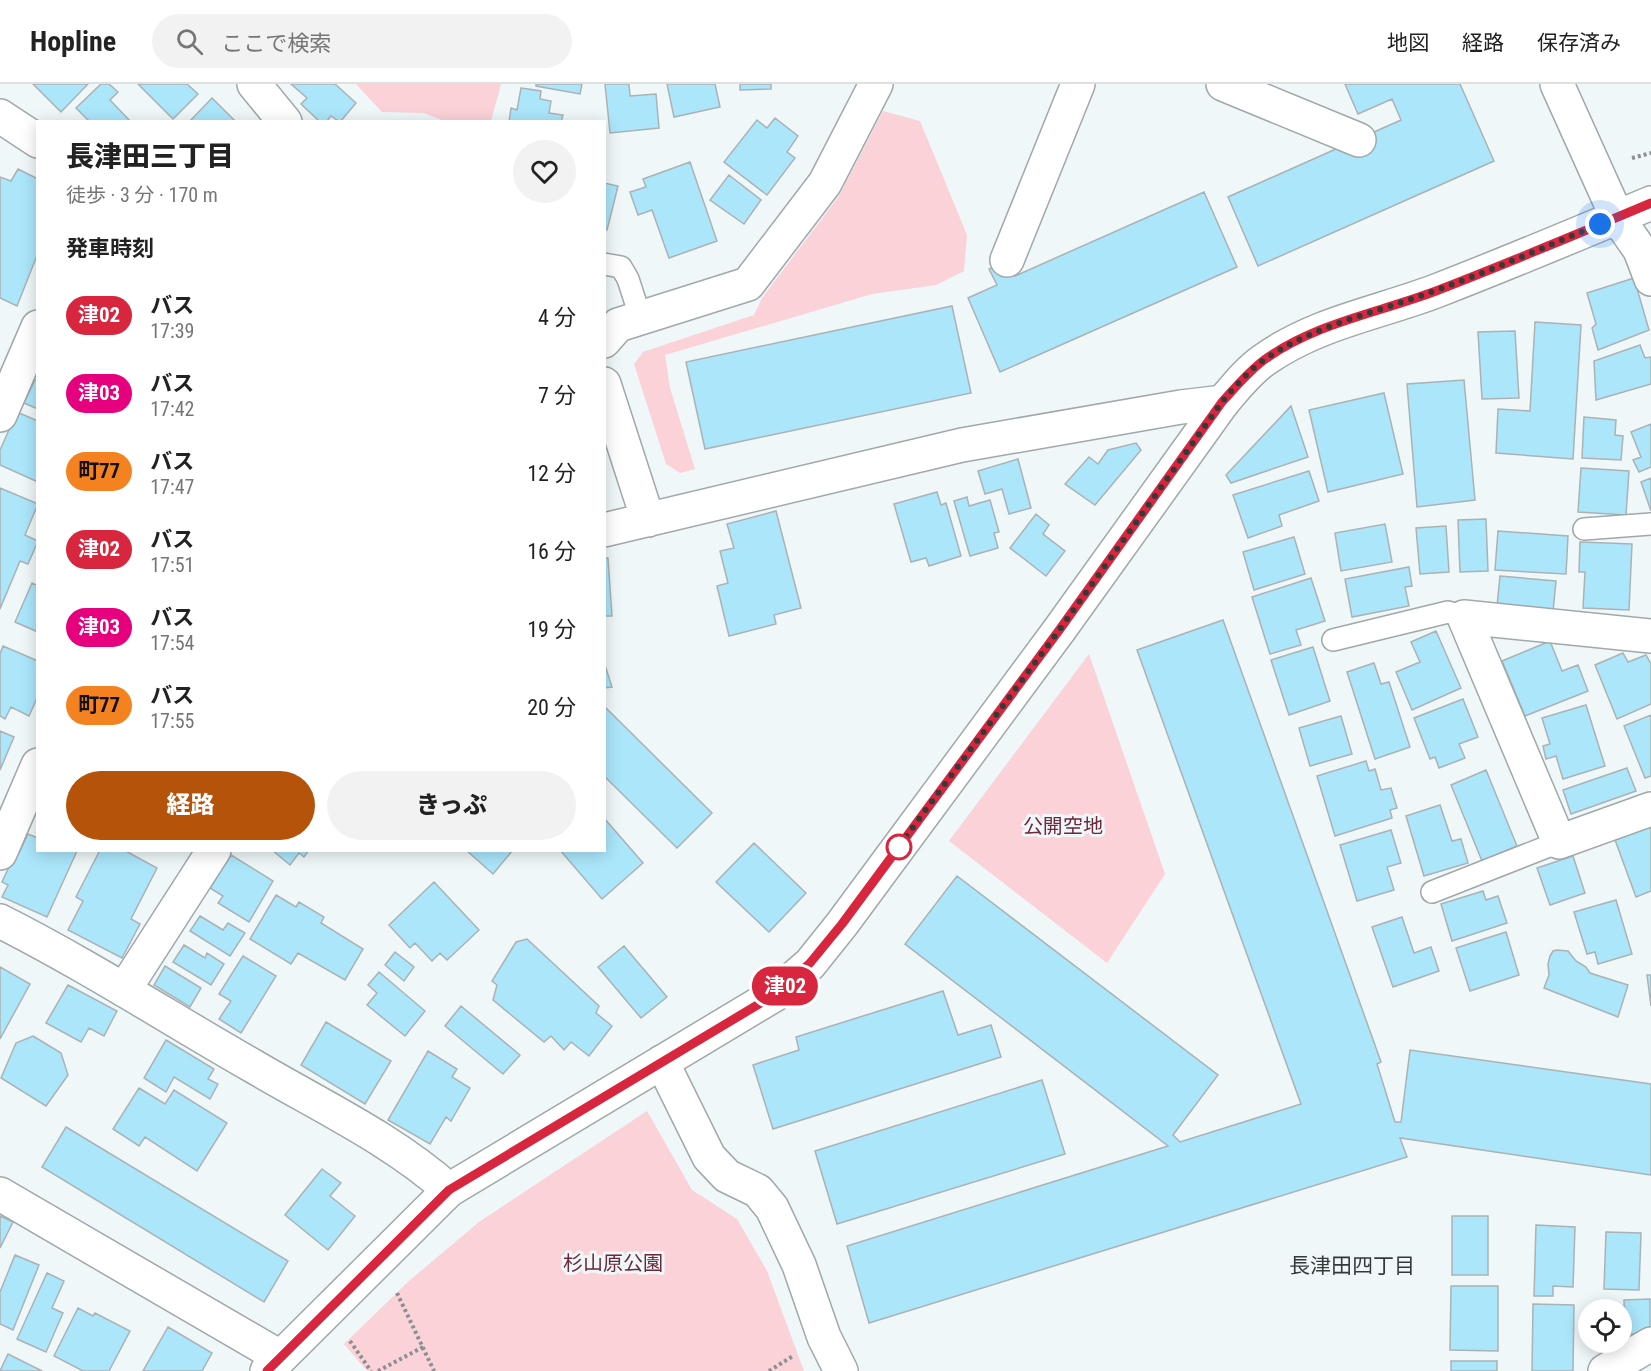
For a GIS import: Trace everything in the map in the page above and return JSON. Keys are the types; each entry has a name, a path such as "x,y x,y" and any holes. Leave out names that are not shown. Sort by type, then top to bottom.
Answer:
{"street":[{"path":"254,84 283,120"},
{"path":"606,339 618,324 748,284 825,183 876,84"},
{"path":"1007,260 1078,84"},
{"path":"1223,84 1359,140"},
{"path":"1557,84 1617,218 1640,250 1651,279"},
{"path":"0,116 36,140"},
{"path":"0,1194 273,1364 449,1190 774,995 810,963 842,924 1053,639 1222,402 1263,360 1303,337 1348,318 1433,292 1651,203"},
{"path":"0,415 36,332"},
{"path":"606,390 648,520"},
{"path":"606,530 962,445 1222,402"},
{"path":"1651,636 1464,617 1559,842 1651,809"},
{"path":"0,853 36,770"},
{"path":"124,990 213,852"},
{"path":"0,921 124,990 369,1134 427,1170 449,1190"},
{"path":"662,1062 709,1157 727,1176 758,1191 772,1208 800,1265 824,1337 841,1371"},
{"path":"1605,1371 1651,1344"}],"lane":[{"path":"606,264 621,267 628,279 640,316"},
{"path":"1584,529 1651,524"},
{"path":"1333,640 1448,612 1464,617"},
{"path":"1432,892 1559,842"}],"path":[{"path":"395,1289 434,1371"},
{"path":"349,1340 370,1371"},
{"path":"378,1371 423,1347"},
{"path":"769,1371 799,1352"}],"green space":[{"path":"356,84 501,84 491,120 442,120 424,113 382,112"},
{"path":"883,111 920,121 967,235 964,271 936,285 872,294 665,355 670,388 695,469 680,473 666,464 634,364 643,352 754,315 762,298 839,196"},
{"name":"公開空地","path":"1089,654 1165,874 1107,963 949,841"},
{"name":"杉山原公園","path":"647,1111 692,1190 737,1219 767,1271 804,1371 367,1371 344,1344 409,1281 479,1222"}],"building":[{"path":"33,84 88,84 61,112"},
{"path":"101,84 109,84 118,92 110,100 129,120 88,120 76,108"},
{"path":"138,84 187,84 198,94 173,119"},
{"path":"291,84 335,84 356,103 342,120 331,116 328,120 318,120 301,104 307,98"},
{"path":"536,84 582,84 580,94 536,86"},
{"path":"605,84 629,84 630,96 656,94 659,128 610,133"},
{"path":"667,84 715,84 720,107 674,117"},
{"path":"740,84 771,84 771,89 740,90"},
{"path":"1345,84 1460,84 1494,161 1258,266 1228,197 1401,120 1392,99 1358,114"},
{"path":"521,88 541,91 540,99 551,101 549,113 563,115 562,120 509,120 511,108 517,110"},
{"path":"212,98 234,120 191,120"},
{"path":"775,118 798,136 787,152 795,158 767,195 724,162 757,120 767,128"},
{"path":"690,162 717,241 669,258 652,210 638,215 630,192 646,187 643,179"},
{"path":"18,169 36,178 36,258 17,306 0,298 0,177 11,181"},
{"path":"729,175 761,200 744,224 710,200"},
{"path":"606,183 618,186 606,230"},
{"path":"1204,192 1237,267 1000,372 968,298 997,285 989,269 1007,260 1015,276"},
{"path":"1634,278 1649,330 1598,350 1592,328 1596,324 1587,293"},
{"path":"952,306 971,393 705,449 686,362"},
{"path":"1535,322 1581,325 1573,459 1496,453 1498,409 1530,411"},
{"path":"1515,331 1519,398 1482,399 1478,332"},
{"path":"1640,345 1645,358 1651,357 1651,384 1596,400 1594,361"},
{"path":"35,380 36,380 36,408 24,403"},
{"path":"1464,380 1475,500 1417,507 1407,384"},
{"path":"1384,393 1403,474 1328,492 1309,410"},
{"path":"1291,406 1308,457 1231,483 1226,475"},
{"path":"17,412 36,420 36,481 0,465 0,450"},
{"path":"1584,417 1616,420 1615,435 1623,436 1621,460 1582,458"},
{"path":"1651,424 1651,467 1639,472 1633,460 1641,457 1631,432"},
{"path":"1136,443 1141,450 1095,505 1065,484 1089,457 1098,464 1108,450"},
{"path":"1018,459 1031,508 1009,514 1002,489 985,494 978,471"},
{"path":"1581,468 1629,471 1626,515 1578,512"},
{"path":"1309,471 1319,501 1279,515 1282,526 1248,538 1233,495"},
{"path":"1651,478 1651,511 1641,482"},
{"path":"0,488 36,503 36,509 25,535 36,540 36,546 28,564 20,561 0,609"},
{"path":"937,492 941,505 946,503 961,556 929,566 926,558 911,562 894,504"},
{"path":"967,497 969,506 990,500 999,532 994,533 998,548 970,556 954,501"},
{"path":"776,511 801,608 774,615 776,624 729,636 717,586 728,583 720,551 734,548 727,524"},
{"path":"1036,514 1049,525 1043,534 1065,551 1046,576 1010,548"},
{"path":"1486,519 1488,571 1460,572 1458,520"},
{"path":"1385,524 1392,562 1341,571 1335,533"},
{"path":"1446,526 1449,572 1420,574 1416,528"},
{"path":"1498,531 1568,536 1566,574 1495,570"},
{"path":"1294,537 1305,574 1254,590 1243,552"},
{"path":"1580,542 1632,544 1629,610 1583,608 1585,572 1579,572"},
{"path":"606,558 608,558 612,616 606,616"},
{"path":"1409,567 1412,586 1405,587 1409,606 1352,617 1345,579"},
{"path":"1500,576 1556,581 1553,612 1497,606"},
{"path":"1311,578 1325,621 1296,630 1301,645 1270,654 1252,597"},
{"path":"32,583 36,585 36,631 15,622"},
{"path":"1223,620 1381,1062 1377,1064 1395,1122 1401,1122 1410,1050 1651,1084 1651,1175 1400,1138 1407,1157 869,1323 847,1246 1168,1146 905,944 957,876 1218,1075 1173,1135 1180,1142 1301,1104 1137,650"},
{"path":"1436,631 1461,688 1412,710 1396,672 1420,662 1411,642"},
{"path":"1550,641 1562,671 1578,665 1588,691 1525,716 1502,661"},
{"path":"3,646 36,660 36,700 29,716 11,707 5,719 0,716 0,654"},
{"path":"1313,647 1330,701 1289,715 1271,660"},
{"path":"1623,653 1628,662 1646,655 1651,664 1651,704 1617,719 1595,665"},
{"path":"1374,663 1381,684 1389,682 1410,747 1375,759 1347,672"},
{"path":"606,668 612,687 606,688"},
{"path":"1463,699 1478,737 1459,744 1465,758 1439,768 1435,757 1430,759 1414,718"},
{"path":"1586,705 1605,766 1563,779 1556,756 1546,759 1543,746 1550,744 1542,718"},
{"path":"606,708 712,813 677,848 606,778"},
{"path":"1651,715 1651,776 1645,778 1624,726"},
{"path":"1341,716 1352,754 1310,766 1299,728"},
{"path":"0,731 14,737 0,770"},
{"path":"1366,761 1369,771 1375,769 1381,790 1391,788 1397,808 1390,810 1392,818 1335,836 1317,776"},
{"path":"1627,768 1636,791 1571,814 1563,790"},
{"path":"1486,770 1517,846 1482,861 1451,785"},
{"path":"1440,805 1452,841 1461,839 1468,863 1424,876 1406,816"},
{"path":"606,820 643,863 602,899 562,852 606,852"},
{"path":"1651,827 1651,891 1636,897 1615,840"},
{"path":"1391,830 1401,863 1387,867 1394,890 1357,901 1340,845"},
{"path":"28,834 36,837 36,852 77,852 47,917 2,897 8,885 2,882 16,852 19,853"},
{"path":"754,843 806,893 769,932 716,882"},
{"path":"99,852 128,852 157,868 131,919 140,924 122,958 68,930 83,901 76,897"},
{"path":"274,852 308,852 304,857 299,853 290,865"},
{"path":"468,852 511,852 493,874"},
{"path":"231,855 273,881 249,922 218,903 223,896 210,888"},
{"path":"1573,856 1585,893 1550,905 1537,868"},
{"path":"434,882 479,930 447,960 440,953 432,961 415,943 410,948 389,925"},
{"path":"1483,891 1486,900 1498,896 1507,923 1452,941 1441,904"},
{"path":"276,895 296,907 299,902 324,917 321,923 363,949 345,980 298,953 291,964 250,939"},
{"path":"1616,900 1632,954 1598,964 1595,952 1587,954 1574,912"},
{"path":"200,916 223,930 228,923 245,933 230,956 190,931"},
{"path":"1402,917 1414,953 1431,947 1439,971 1393,987 1372,927"},
{"path":"1506,932 1519,975 1470,991 1456,948"},
{"path":"527,939 599,1006 596,1013 612,1026 589,1056 571,1042 564,1050 551,1036 544,1042 493,1000 497,985 492,981 516,942"},
{"path":"184,945 205,958 207,953 224,964 211,985 173,962"},
{"path":"624,946 667,997 641,1018 598,967"},
{"path":"1553,951 1568,951 1590,973 1628,985 1618,1017 1544,988 1549,975 1550,956"},
{"path":"395,952 414,967 404,981 385,965"},
{"path":"243,956 276,976 241,1033 219,1019 231,1001 219,994"},
{"path":"165,966 201,988 190,1007 154,985"},
{"path":"0,967 30,984 0,1039"},
{"path":"379,972 425,1011 405,1036 367,1005 377,993 368,985"},
{"path":"1647,975 1651,975 1651,1006"},
{"path":"68,985 117,1011 104,1036 89,1028 81,1042 46,1023"},
{"path":"943,991 958,1035 991,1025 1001,1057 773,1129 753,1065 799,1050 796,1037"},
{"path":"461,1006 520,1055 503,1074 445,1026"},
{"path":"326,1022 391,1061 365,1104 301,1065"},
{"path":"33,1036 61,1053 68,1075 46,1106 1,1078 16,1043"},
{"path":"166,1040 214,1069 208,1079 218,1084 210,1099 174,1077 166,1092 144,1078"},
{"path":"428,1051 457,1069 452,1077 470,1088 451,1121 446,1117 430,1144 388,1120"},
{"path":"1042,1080 1065,1154 837,1224 815,1151"},
{"path":"139,1088 165,1104 174,1090 227,1123 197,1171 145,1137 139,1146 113,1129"},
{"path":"66,1127 288,1261 264,1302 42,1167"},
{"path":"322,1169 341,1183 330,1196 355,1216 328,1250 285,1215"},
{"path":"0,1216 13,1222 0,1248"},
{"path":"1452,1216 1488,1216 1488,1275 1452,1275"},
{"path":"1536,1225 1575,1227 1573,1287 1553,1286 1553,1296 1534,1296"},
{"path":"1606,1232 1641,1233 1639,1290 1604,1289"},
{"path":"15,1255 39,1265 13,1330 0,1324 0,1292"},
{"path":"47,1273 64,1281 52,1308 63,1313 46,1352 17,1339"},
{"path":"1451,1286 1498,1286 1498,1351 1450,1350"},
{"path":"1650,1299 1650,1334 1632,1334 1632,1300"},
{"path":"1533,1304 1574,1305 1573,1371 1532,1371"},
{"path":"78,1308 93,1316 95,1313 130,1331 109,1371 83,1371 54,1356"},
{"path":"168,1327 212,1353 202,1371 143,1371"},
{"path":"8,1354 42,1371 0,1371"},
{"path":"1451,1361 1497,1361 1497,1371 1451,1371"}],"bus line":[{"name":"津02","path":"267,1371 449,1190 774,995 810,963 842,924 1060,629 1222,402 1263,360 1303,337 1348,318 1433,292 1651,203"}],"district":[{"name":"長津田四丁目","path":"1352,1266"}],"route":[{"path":"899,847 896,850 1060,629 1222,402 1263,360 1303,337 1348,318 1433,292 1600,224"}]}
